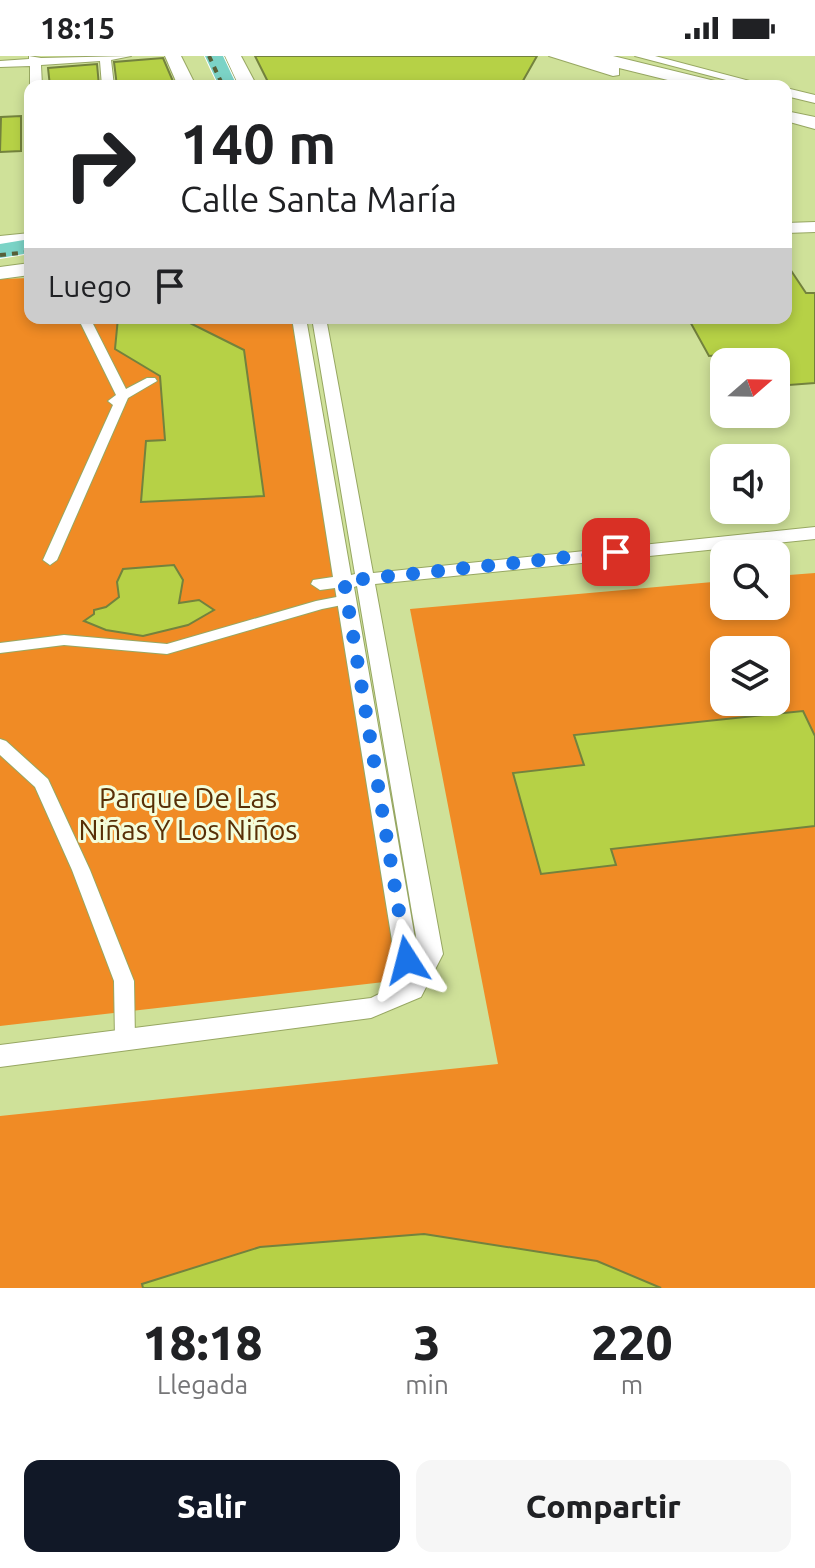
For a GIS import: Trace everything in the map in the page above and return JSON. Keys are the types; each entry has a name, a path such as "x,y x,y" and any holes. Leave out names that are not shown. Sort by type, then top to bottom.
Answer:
{"main road":[{"path":"173,56 184,80"},
{"path":"193,56 204,80"},
{"path":"214,56 225,80"},
{"path":"233,56 245,80"},
{"path":"557,56 649,80"},
{"path":"593,56 652,63 697,80"},
{"path":"792,106 815,112"},
{"path":"792,117 815,123"},
{"path":"0,242 24,240"},
{"path":"0,251 24,247"},
{"path":"0,262 24,259"},
{"path":"0,274 24,272"}],"street":[{"path":"0,64 35,59 125,56"},
{"path":"105,57 107,80"},
{"path":"35,59 36,80"},
{"path":"652,63 723,80"},
{"path":"792,93 815,99"},
{"path":"801,228 815,245"},
{"path":"87,324 118,399"},
{"path":"300,324 412,990"},
{"path":"0,1056 371,1008 388,1004 412,990 422,979 431,954 320,324"},
{"path":"50,560 118,399 151,381"},
{"path":"0,648 64,640 167,649 321,604 365,578 815,533"},
{"path":"320,584 345,590"},
{"path":"0,745 42,783 81,870 124,981 125,1040"}],"green space":[{"name":"Parque De Las Niñas Y Los Niños","path":"24,278 24,324 296,324 405,971 384,982 0,1026 0,279"},
{"path":"815,573 815,1288 0,1288 0,1116 498,1064 410,609 710,582 710,620 790,620 790,575"}],"building":[{"path":"255,56 537,56 523,80 267,80"},
{"path":"163,58 172,80 116,80 114,62"},
{"path":"97,64 98,80 49,80 48,68"},
{"path":"21,116 21,151 0,152 1,117"},
{"path":"792,272 806,293 815,293 815,383 790,385 790,348 710,348 710,356 691,324 792,324"},
{"path":"117,324 192,324 244,350 264,496 141,502 146,441 165,440 160,376 115,349"},
{"path":"174,565 183,580 179,603 199,600 214,610 188,625 143,636 106,630 84,621 94,614 94,610 106,607 119,597 117,582 123,569"},
{"path":"803,711 815,736 815,826 611,849 616,865 541,874 513,773 584,765 574,735 755,716 790,716 790,712"},
{"path":"424,1234 597,1261 661,1288 143,1288 142,1284 260,1247"}],"railway":[{"path":"209,56 220,80"},
{"path":"0,255 24,253"}],"route":[{"path":"407,960 344,581 616,552"}]}
